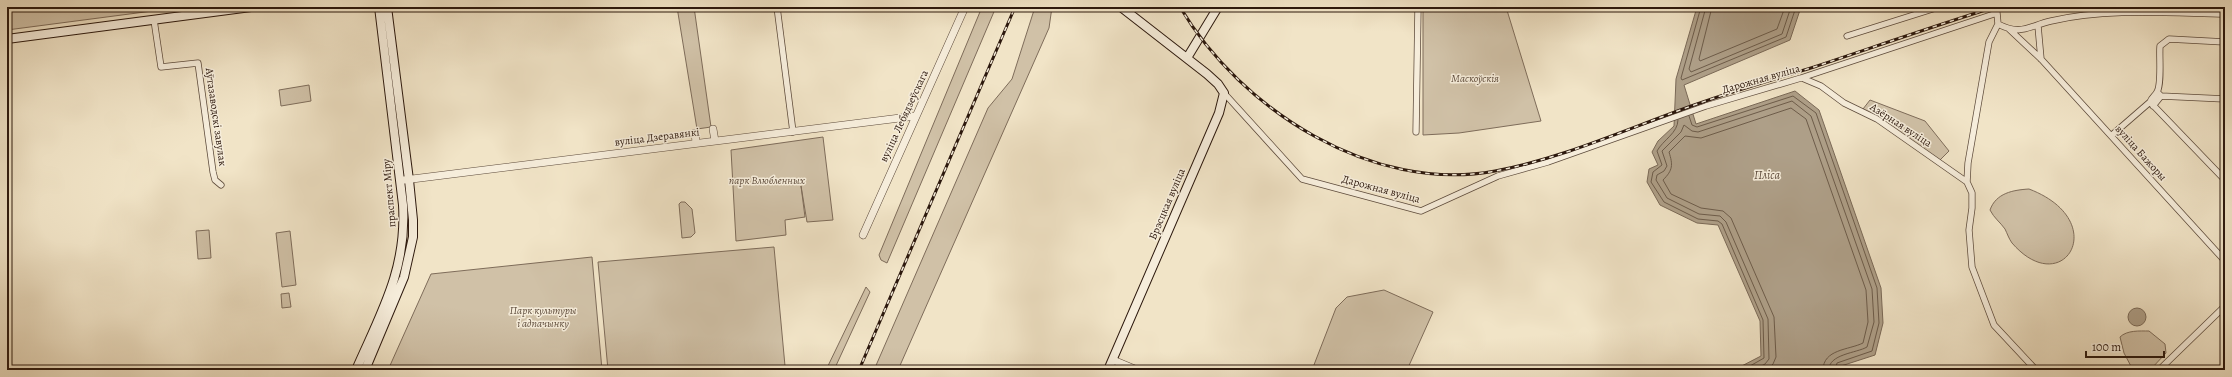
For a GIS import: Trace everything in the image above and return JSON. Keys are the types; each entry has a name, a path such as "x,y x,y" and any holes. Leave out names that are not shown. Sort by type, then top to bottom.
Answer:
{"main road":[{"path":"7,39 251,7"},
{"name":"праспект Міру","path":"366,370 404,277 409,260 413,220 404,180 386,36 379,7"},
{"name":"праспект Міру","path":"386,36 387,7"},
{"path":"1121,7 1187,58 1218,84 1224,93"},
{"path":"1187,58 1218,7"},
{"name":"Брэсцкая вуліца","path":"1108,370 1219,113 1224,93"},
{"name":"праспект Міру","path":"356,370 396,277 400,260 404,221 404,180"}],"street":[{"path":"777,7 793,132"},
{"name":"вуліца Лебядзеўскага","path":"863,235 965,7"},
{"path":"1416,132 1418,7"},
{"path":"1847,36 1939,7"},
{"name":"Дарожная вуліца","path":"1224,93 1302,180 1421,211 1498,176 1548,162 1700,108 1801,78 1996,10 1998,24"},
{"path":"2036,370 1994,325 1976,280 1970,257 1969,230 1972,193 1967,182 1968,163 1979,91 1989,42 1998,24 2008,29 2023,30 2050,21 2115,14 2225,14"},
{"name":"Аўтазаводскі завулак","path":"154,20 161,67 198,63 213,172 215,180 221,186"},
{"path":"2038,26 2041,59"},
{"name":"вуліца Бажоры","path":"2008,29 2041,59 2112,135 2225,261"},
{"path":"2112,135 2151,104 2159,94 2160,46 2169,39 2225,42"},
{"name":"Азёрная вуліца","path":"1801,78 1821,86 1844,103 1877,119 1967,182"},
{"path":"2159,94 2225,99"},
{"path":"2151,104 2225,180"},
{"name":"вуліца Дзеравянкі","path":"404,180 916,116"},
{"path":"713,129 715,141"},
{"path":"695,133 696,143"},
{"path":"2158,370 2225,306"},
{"path":"1112,360 1137,370"}],"green space":[{"path":"7,7 183,7 7,30"},
{"path":"677,7 694,7 711,127 697,129"},
{"path":"982,7 996,7 887,263 881,260 879,255"},
{"path":"1035,7 1052,7 1049,28 898,370 874,370 988,108 1012,79"},
{"name":"Маскоўскія","path":"1423,7 1506,7 1541,121 1459,133 1423,135"},
{"path":"309,85 311,101 281,106 279,90"},
{"path":"1870,100 1925,121 1949,151 1940,160 1863,109"},
{"name":"парк Влюбленных","path":"823,137 833,220 807,222 801,186 805,217 785,220 786,235 736,241 731,150"},
{"path":"2029,189 2054,203 2069,219 2074,236 2071,250 2062,260 2048,264 2031,259 2012,243 2005,229 1990,210 1996,200 2001,196 2017,190"},
{"path":"681,202 685,202 692,209 695,233 691,237 682,238 679,204"},
{"path":"209,230 211,258 198,259 196,231"},
{"path":"290,231 296,285 282,287 276,233"},
{"path":"774,247 785,366 784,370 608,370 598,262"},
{"name":"Парк культуры і адпачынку","path":"592,257 602,370 388,370 431,274"},
{"path":"866,287 870,292 834,370 826,370"},
{"path":"1384,290 1433,312 1407,370 1312,370 1336,308 1347,297"},
{"path":"289,293 291,307 282,308 281,294"},
{"path":"2149,331 2165,344 2166,353 2150,370 2133,370 2124,353 2120,337 2130,332"}],"water":[{"name":"Пліса","path":"1697,7 1801,7 1790,40 1684,85 1696,124 1795,91 1819,110 1881,288 1883,323 1875,355 1838,367 1839,370 1734,370 1761,356 1760,321 1718,225 1697,223 1660,205 1647,182 1649,169 1658,165 1652,152 1658,141 1674,126 1676,79"},
{"path":"2137,308 2143,311 2146,317 2143,323 2137,326 2131,323 2128,317 2131,311"}],"railway":[{"path":"859,370 1015,7"},
{"path":"1180,7 1206,45 1238,79 1274,110 1315,136 1358,156 1403,170 1449,175 1495,171 1547,158 1741,89 1814,67 1995,7"}]}
